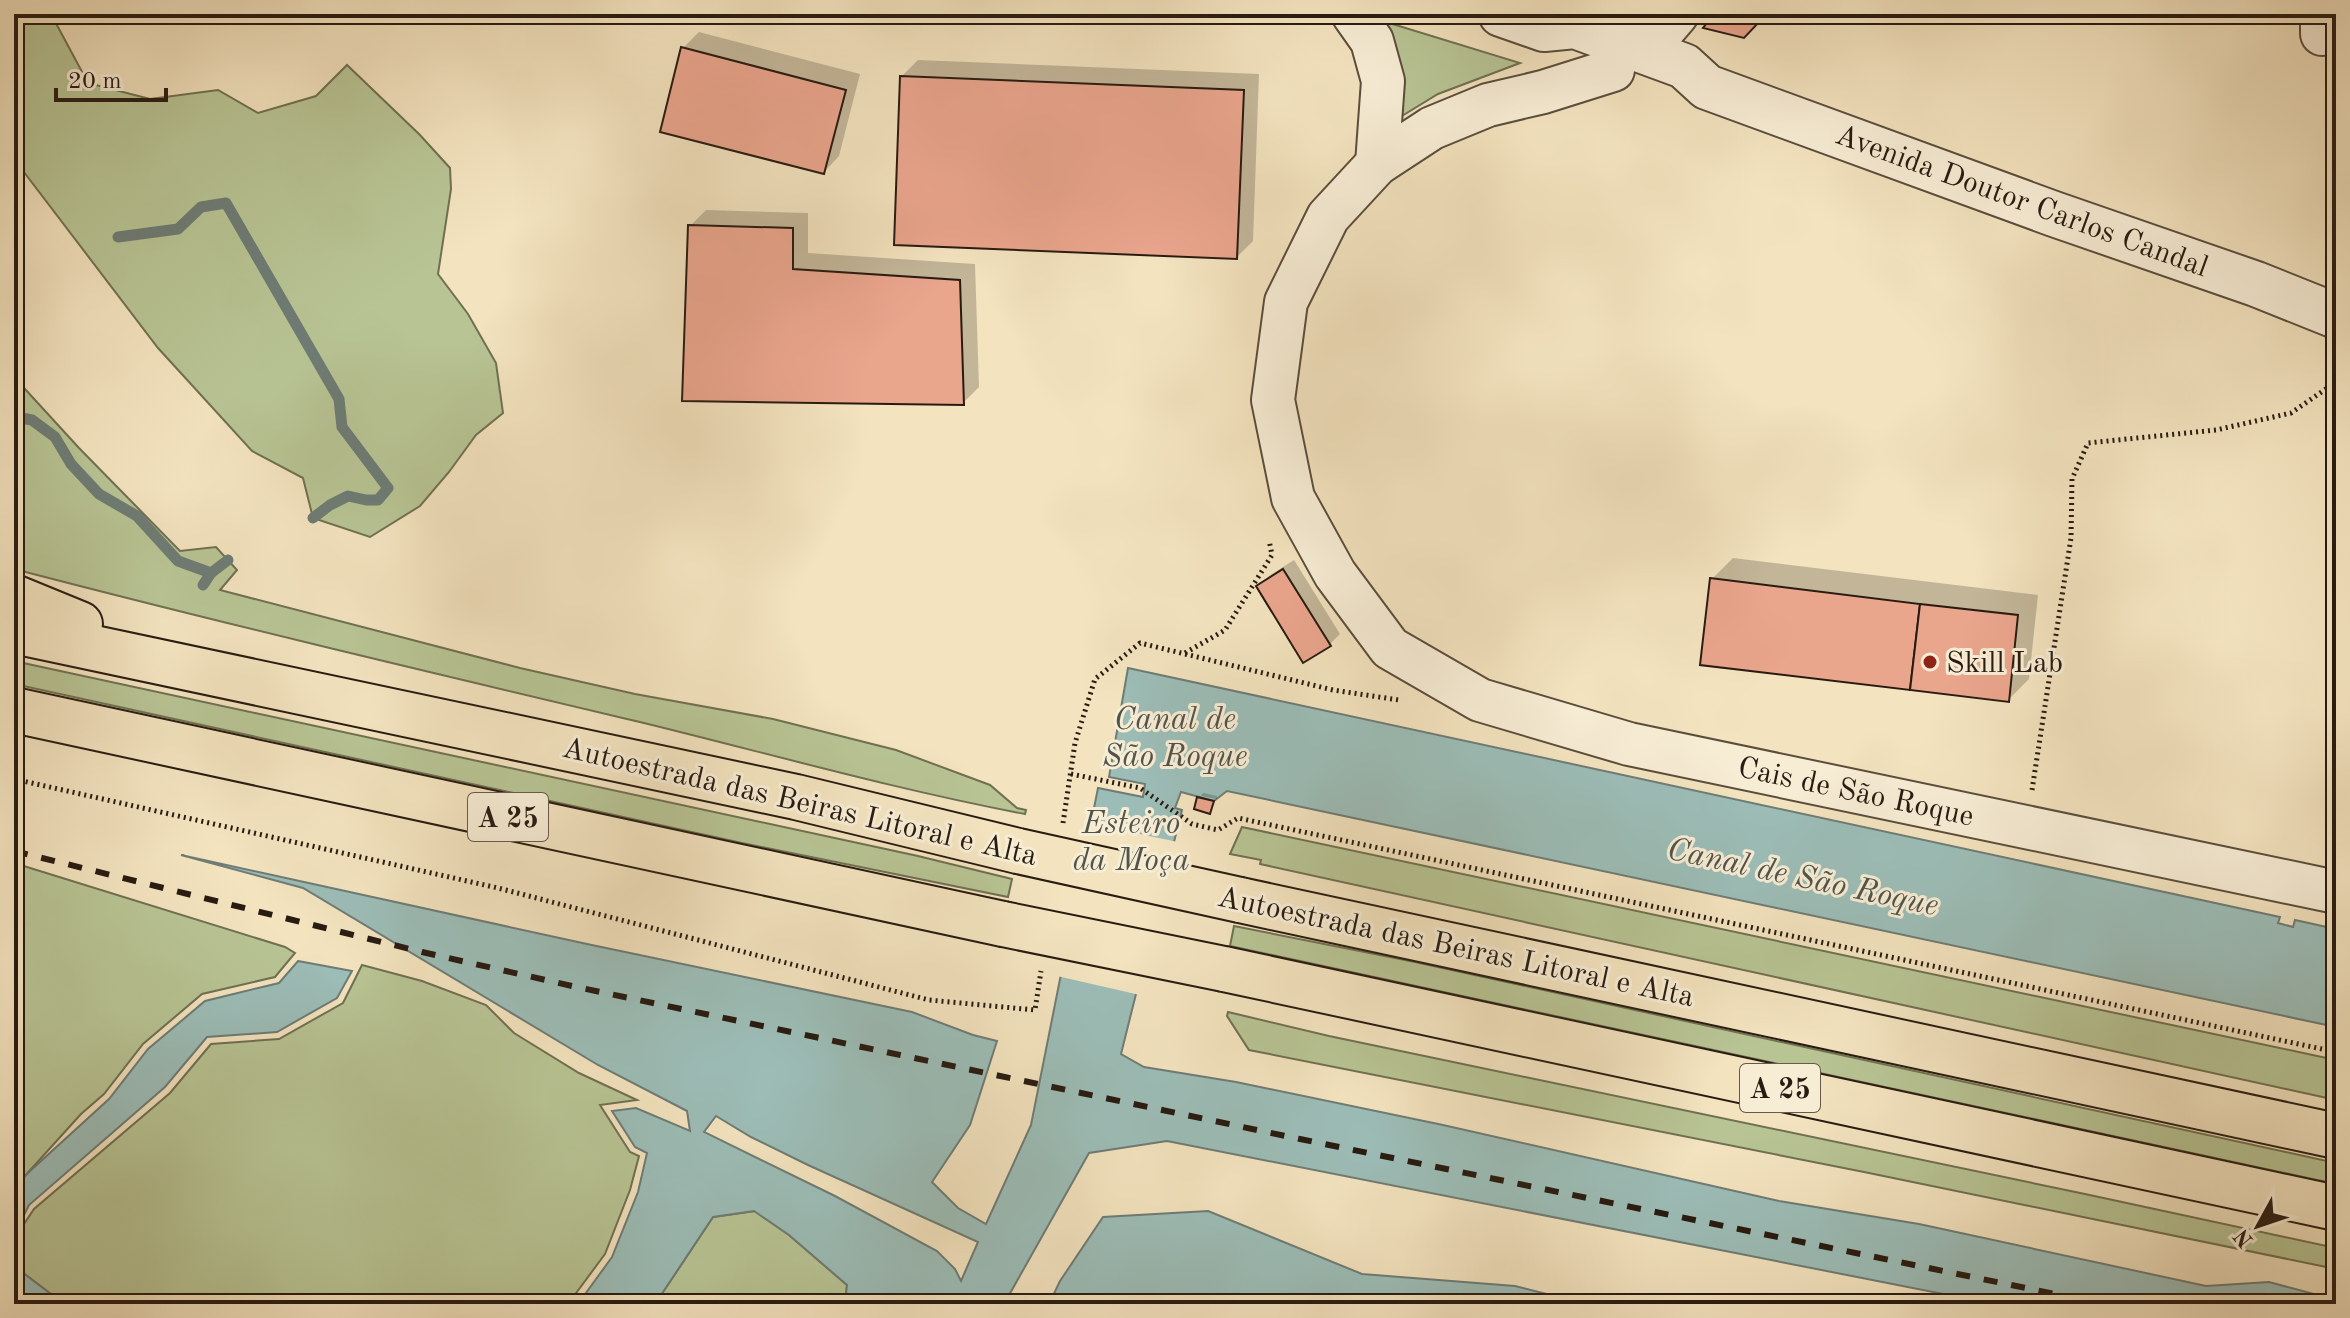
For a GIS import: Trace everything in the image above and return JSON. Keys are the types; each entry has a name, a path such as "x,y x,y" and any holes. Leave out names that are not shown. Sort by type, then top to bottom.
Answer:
{"highway":[{"path":"14,597 178,665"},
{"name":"Autoestrada das Beiras Litoral e Alta","path":"14,631 796,797 1018,851 1240,900 2336,1136"},
{"name":"A 25","path":"14,710 2336,1208"}],"street":[{"path":"1353,14 1372,41 1383,81 1377,164"},
{"name":"Avenida Doutor Carlos Candal","path":"1501,14 1544,29 1575,26 1619,57 1684,66 1707,87 2256,284 2336,316"},
{"path":"1377,164 1432,128 1488,105 1543,92 1619,57 1665,28 1677,14"},
{"name":"Cais de São Roque","path":"1377,164 1328,217 1286,302 1273,400 1293,498 1335,574 1390,648 1480,700 1629,744 2336,892"}],"path":[{"path":"2027,826 2071,538 2072,479 2088,443 2216,430 2291,413 2336,382"},
{"path":"1071,774 1140,788 1192,824 1218,830 1238,818 1274,825 2336,1052"}],"green space":[{"path":"35,14 51,14 88,83 150,99 218,90 258,113 316,96 347,65 450,168 451,189 438,274 468,314 496,363 503,413 476,435 420,506 370,537 313,518 303,478 252,451 158,348 14,159 14,24"},
{"path":"1373,18 1520,63 1438,94 1397,119"},
{"path":"14,377 180,551 216,547 237,570 220,590 520,668 635,694 773,719 896,750 990,785 1017,808 1026,810 1025,814 883,783 14,569"},
{"path":"14,661 918,856 1012,879 1008,897 742,843 14,684"},
{"path":"1242,827 2336,1060 2336,1100 1260,864 1261,860 1230,854"},
{"path":"14,863 285,947 295,953 275,977 202,994 143,1044 104,1094 81,1114 14,1188"},
{"path":"1234,926 1415,962 2336,1163 2336,1184 1230,946"},
{"path":"362,965 422,981 486,1005 514,1033 579,1073 637,1100 600,1105 630,1152 639,1156 630,1190 605,1254 568,1304 64,1304 14,1266 14,1239 34,1209 170,1093 211,1044 279,1039 343,1003"},
{"path":"1228,1012 1329,1036 2336,1248 2336,1269 1249,1050 1227,1016"},
{"path":"755,1211 789,1235 847,1285 845,1304 655,1304 713,1217"}],"water":[{"path":"1128,668 2280,917 2278,923 2293,927 2295,920 2336,929 2336,1027 1227,791 1214,801 1181,792 1175,808 1182,810 1121,1054 1144,1067 1236,1082 1443,1125 1779,1201 1919,1224 2206,1286 2269,1282 2336,1300 2336,1304 1994,1304 1167,1141 1089,1153 1004,1304 845,1304 847,1285 789,1235 754,1211 713,1217 655,1304 578,1304 612,1257 638,1192 647,1153 635,1147 612,1111 636,1108 690,1131 687,1111 598,1065 303,888 181,855 912,1012 997,1041 970,1125 932,1182 958,1208 986,1224 1031,1125 1098,788 1143,797 1145,784 1109,777","holes":["716,1116 751,1137 978,1242 961,1281 955,1269 937,1251 835,1196 704,1132"]},
{"path":"298,961 352,971 337,998 277,1032 207,1037 165,1087 29,1205 14,1235 14,1188 109,1099 148,1049 205,1001 279,983"},
{"path":"1208,1211 1362,1274 1515,1286 1586,1304 1049,1304 1060,1281 1103,1217"},
{"path":"14,1266 64,1304 14,1304"}],"pier":[{"path":"1087,823 1178,842 1140,995 1057,976"}],"building":[{"path":"1714,14 1753,14 1760,21 1744,38 1703,28"},
{"path":"681,47 846,90 824,174 660,132"},
{"path":"900,76 1244,90 1237,259 894,245"},
{"path":"688,225 793,228 793,269 960,280 964,405 682,401"},
{"path":"1283,569 1331,646 1303,663 1256,586"},
{"path":"1710,578 1920,604 1910,690 1700,665"},
{"path":"1920,604 2018,615 2009,702 1910,690"},
{"path":"1197,797 1214,801 1210,814 1194,809"}],"waterway":[{"path":"118,237 178,229 201,207 226,203 339,399 342,427 388,488 378,500 348,496 313,518"},
{"path":"14,420 16,417 32,420 55,437 71,464 99,494 137,516 178,561 211,573"},
{"path":"203,585 211,573 228,560"}],"railway":[{"path":"14,851 572,986 2104,1304"}],"place":[{"name":"Skill Lab","path":"1930,662"}],"water label":[{"name":"Canal de São Roque","path":"1175,736"},
{"name":"Esteiro da Moça","path":"1131,840"},
{"name":"Canal de São Roque","path":"1803,876"}]}
